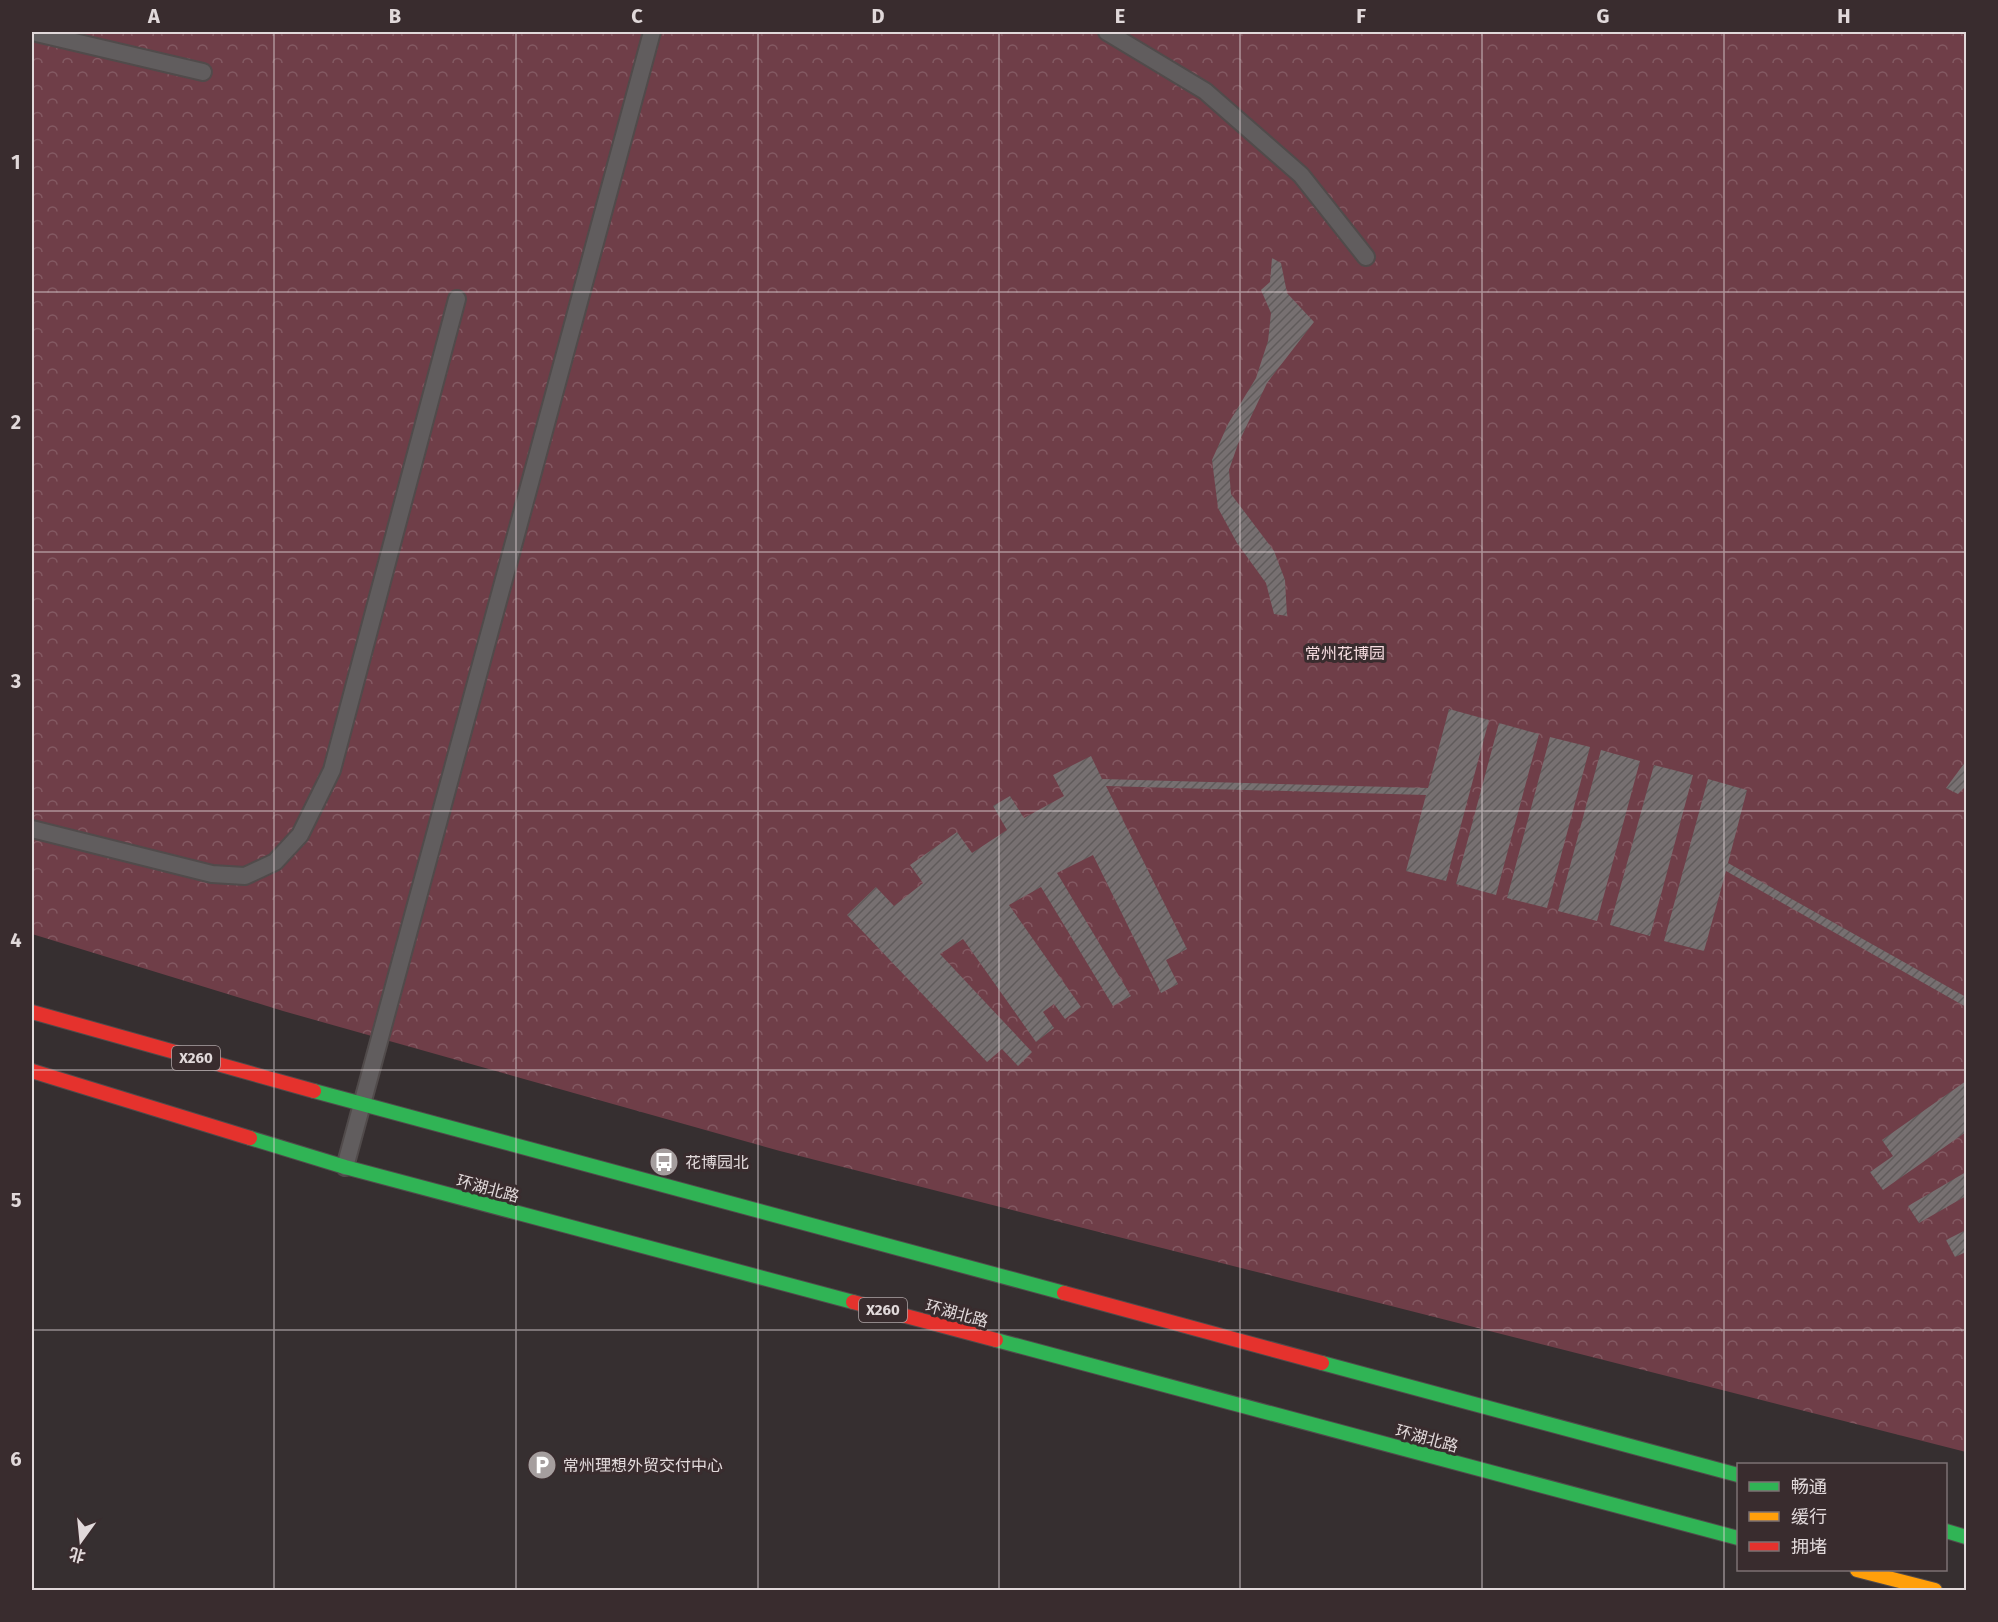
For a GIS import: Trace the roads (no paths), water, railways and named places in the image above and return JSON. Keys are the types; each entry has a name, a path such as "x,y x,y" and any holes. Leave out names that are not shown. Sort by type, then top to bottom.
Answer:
{"main road":[{"name":"X260","path":"32,1012 361,1104 1737,1476"},
{"name":"环湖北路","path":"32,1071 345,1167 1737,1538"},
{"path":"1947,1531 1966,1537"},
{"path":"1864,1571 1935,1590"}],"lane":[{"path":"32,32 203,72"},
{"path":"345,1167 652,32"},
{"path":"1107,32 1205,91 1300,175 1366,257"},
{"path":"32,829 212,874 245,876 275,862 300,835 332,770 458,299"}],"place":[{"name":"花博园北","path":"664,1162"},
{"name":"常州理想外贸交付中心","path":"542,1465"}],"park label":[{"name":"常州花博园","path":"1345,653"}]}
